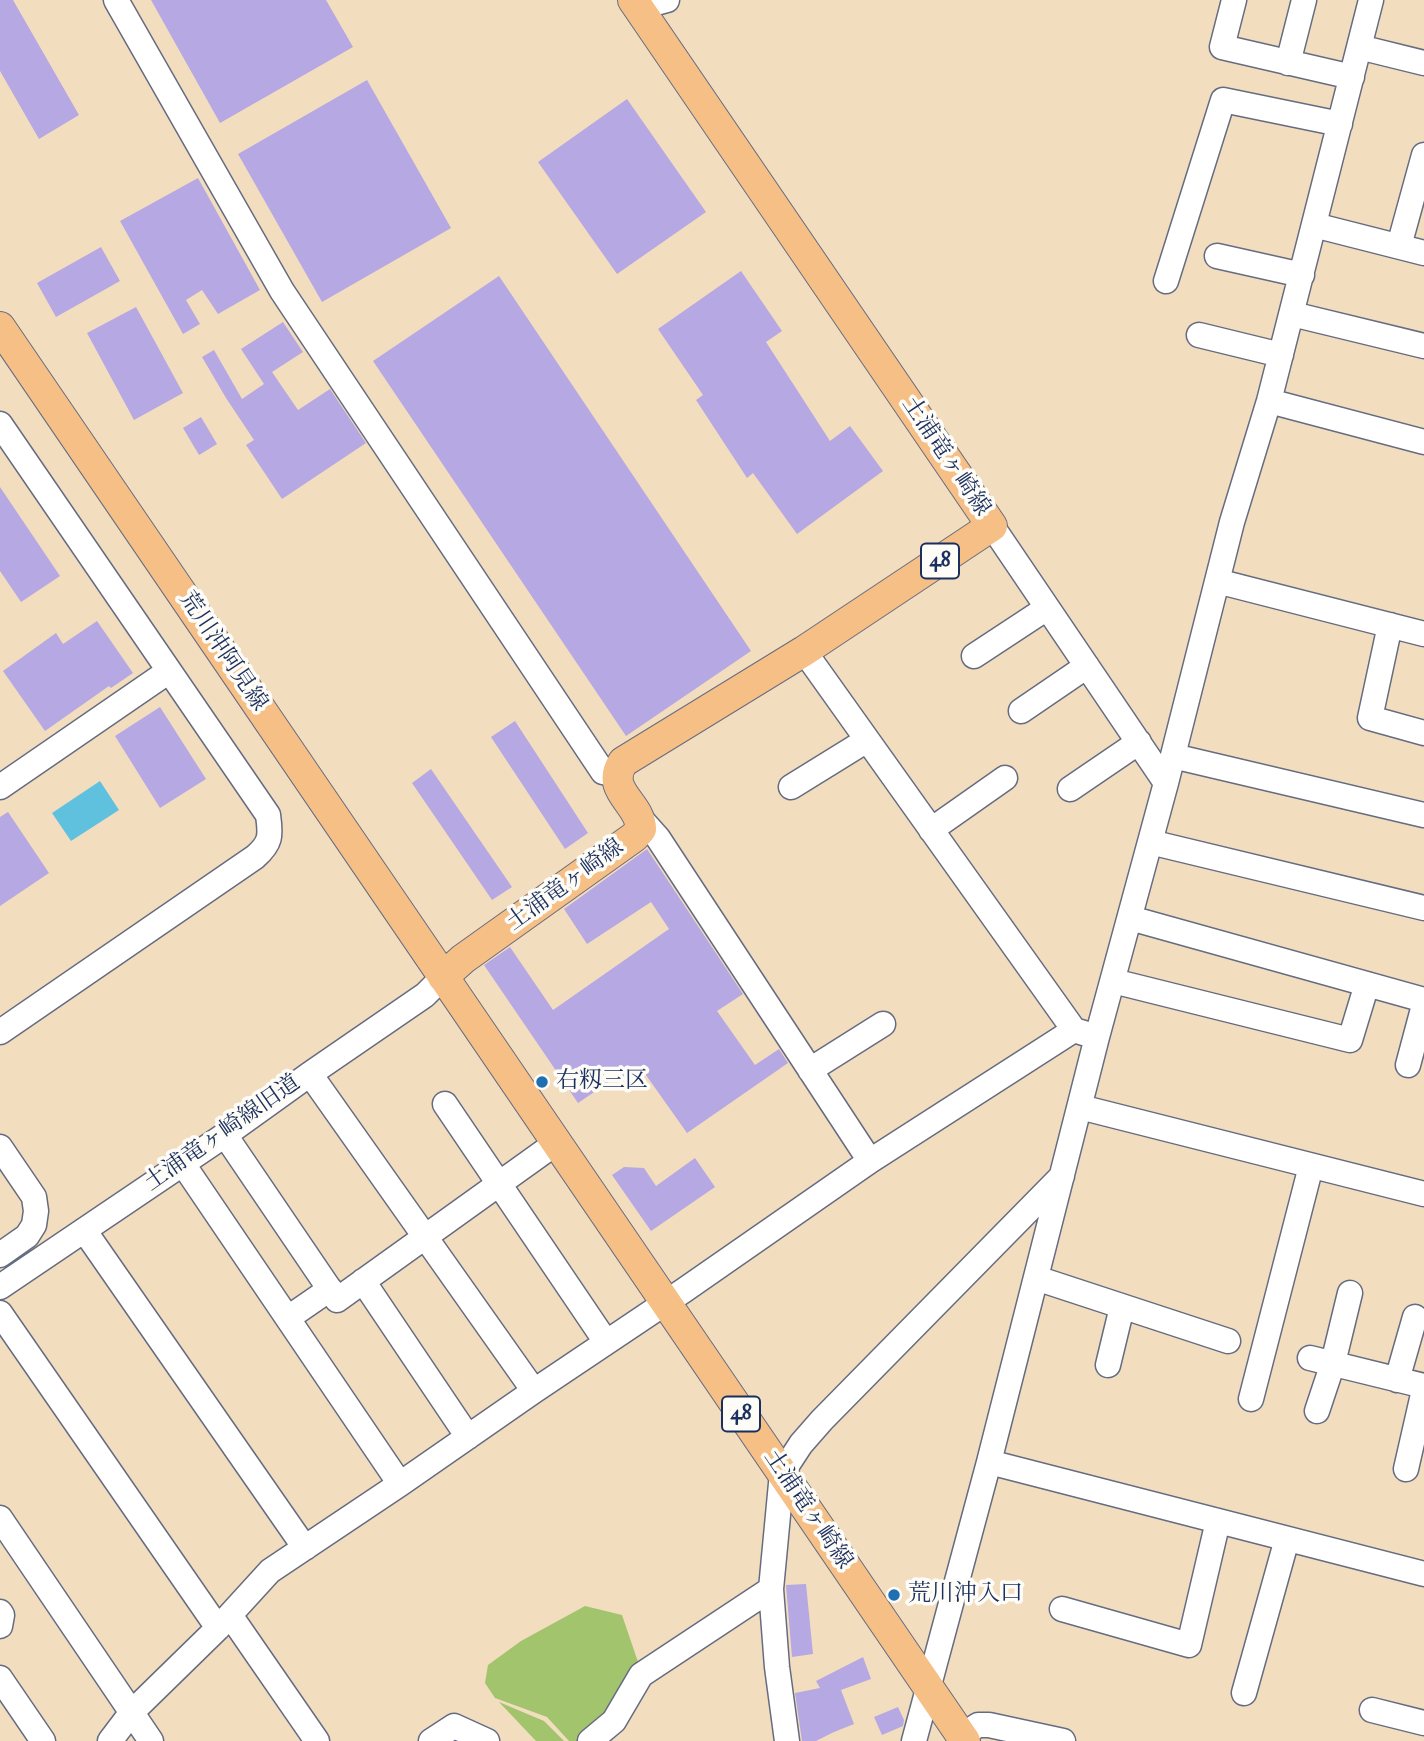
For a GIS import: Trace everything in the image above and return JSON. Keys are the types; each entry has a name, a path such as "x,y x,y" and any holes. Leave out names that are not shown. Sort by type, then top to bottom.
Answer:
{"main road":[{"name":"土浦竜ヶ崎線","path":"635,4 992,526 804,651 622,762 617,775 619,789 641,819 641,829 634,837 463,959 443,977 963,1738"},
{"name":"荒川沖阿見線","path":"0,327 443,977"}],"street":[{"path":"116,0 282,291 603,772 617,775"},
{"path":"635,4 667,0"},
{"path":"1234,0 1222,47 1352,77"},
{"path":"1288,62 1304,0"},
{"path":"914,1741 989,1462 1097,1037 1167,783 1232,522 1292,314 1371,0"},
{"path":"1359,47 1424,63"},
{"path":"1166,281 1223,100 1340,124"},
{"path":"1399,246 1424,155"},
{"path":"1314,225 1424,253"},
{"path":"1217,256 1301,275"},
{"path":"1292,314 1424,346"},
{"path":"1199,335 1281,355"},
{"path":"1269,401 1424,442"},
{"path":"0,425 268,815 270,831 267,846 255,857 0,1032"},
{"path":"992,526 1167,783"},
{"path":"1217,581 1424,634"},
{"path":"974,656 1047,608"},
{"path":"1390,625 1370,718 1424,733"},
{"path":"804,651 1074,1030 1097,1037"},
{"path":"1021,712 1087,666"},
{"path":"0,787 169,671"},
{"path":"791,787 867,740"},
{"path":"1070,789 1139,742"},
{"path":"1173,756 1424,815"},
{"path":"931,830 1005,778"},
{"path":"641,819 658,838 870,1161"},
{"path":"1150,842 1424,908"},
{"path":"1130,918 1424,1002 1408,1065"},
{"name":"土浦竜ヶ崎線旧道","path":"0,1287 225,1135 425,995 443,977"},
{"path":"1113,981 1350,1040 1367,984"},
{"path":"810,1070 883,1024"},
{"path":"110,1741 132,1712 270,1571 870,1161 1074,1030"},
{"path":"310,1074 534,1391"},
{"path":"445,1104 607,1342"},
{"path":"1080,1107 1424,1194"},
{"path":"225,1135 337,1300 556,1143"},
{"path":"0,1147 34,1197 36,1211 34,1225 27,1236 0,1255"},
{"path":"183,1164 401,1484"},
{"path":"1251,1399 1311,1166"},
{"path":"787,1741 777,1667 771,1589 782,1473 821,1420 1063,1175"},
{"path":"84,1230 305,1548"},
{"path":"1036,1278 1228,1341"},
{"path":"363,1281 468,1437"},
{"path":"288,1318 330,1289"},
{"path":"1317,1410 1321,1360 1350,1293"},
{"path":"1108,1364 1122,1307"},
{"path":"0,1313 224,1621 317,1741"},
{"path":"1397,1380 1415,1317"},
{"path":"1321,1360 1424,1388 1406,1469"},
{"path":"989,1462 1424,1574"},
{"path":"0,1518 151,1741"},
{"path":"1062,1609 1189,1645 1218,1521"},
{"path":"1244,1693 1287,1539"},
{"path":"590,1741 614,1721 641,1675 771,1589"},
{"path":"0,1612 0,1626"},
{"path":"0,1678 43,1741"},
{"path":"1372,1710 1424,1723"},
{"path":"963,1738 978,1725 989,1725 1063,1741"},
{"path":"430,1741 454,1726 487,1741"}],"green space":[{"path":"585,1606 622,1615 638,1662 614,1721 590,1741 569,1741 547,1717 495,1698 485,1683 488,1665 521,1641"},
{"path":"499,1702 544,1721 564,1741 536,1741"}],"water":[{"path":"100,781 119,810 71,841 52,813"}],"building":[{"path":"0,0 13,0 79,115 39,139 0,71"},
{"path":"151,0 326,0 353,47 220,123"},
{"path":"367,80 451,228 322,302 238,154"},
{"path":"627,99 706,212 617,274 538,162"},
{"path":"198,178 260,290 218,314 202,290 186,300 200,324 183,334 120,221"},
{"path":"101,247 120,281 56,317 37,283"},
{"path":"741,271 782,331 766,342 830,441 850,426 883,471 797,534 753,473 747,478 696,400 703,395 658,329"},
{"path":"499,276 751,651 626,736 373,361"},
{"path":"136,307 183,393 134,420 87,333"},
{"path":"283,322 303,352 272,372 298,410 330,389 366,443 282,499 246,445 254,440 202,357 214,350 242,399 264,384 241,349"},
{"path":"201,417 217,444 199,455 183,428"},
{"path":"0,487 60,576 21,602 0,571"},
{"path":"97,621 133,673 111,688 109,686 45,731 3,671 56,633 63,644"},
{"path":"160,707 206,779 160,808 115,736"},
{"path":"515,721 588,833 565,849 491,737"},
{"path":"431,769 512,887 492,900 412,783"},
{"path":"8,812 49,873 0,906 0,817"},
{"path":"647,849 743,994 717,1011 755,1065 779,1049 788,1063 687,1133 641,1068 621,1081 618,1076 578,1103 484,965 510,947 553,1010 669,929 651,902 587,944 564,909"},
{"path":"695,1158 715,1187 651,1231 612,1175 624,1167 644,1168 656,1186"},
{"path":"806,1584 813,1654 792,1657 786,1585"},
{"path":"863,1657 871,1679 841,1690 854,1724 816,1741 802,1741 795,1693 820,1688 816,1681"},
{"path":"898,1707 904,1720 903,1726 882,1735 874,1717"}],"place":[{"name":"右籾三区","path":"542,1082"},
{"name":"荒川沖入口","path":"894,1595"}]}
